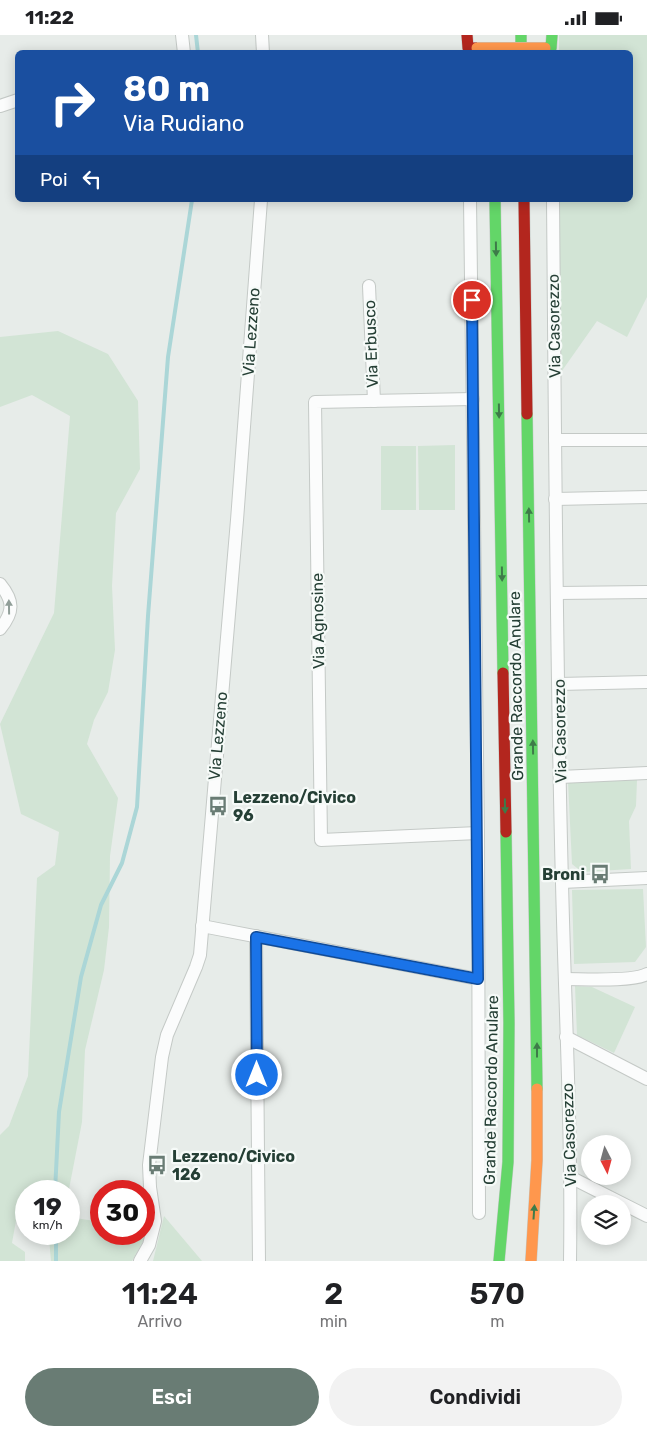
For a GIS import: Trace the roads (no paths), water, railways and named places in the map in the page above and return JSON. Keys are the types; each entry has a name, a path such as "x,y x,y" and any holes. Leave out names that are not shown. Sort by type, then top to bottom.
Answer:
{"main road":[{"path":"493,35 493,50"},
{"path":"521,35 521,50"},
{"path":"470,46 549,50 552,35"},
{"name":"Grande Raccordo Anulare","path":"495,202 509,1023 508,1163 499,1261"},
{"name":"Grande Raccordo Anulare","path":"524,202 537,1123 537,1160 531,1261"}],"street":[{"path":"182,35 184,50"},
{"path":"262,35 263,50"},
{"path":"0,106 15,101"},
{"name":"Via Lezzeno","path":"140,1261 152,1237 155,1221 149,1165 164,1048 170,1028 200,955 237,520 261,202"},
{"path":"470,202 478,833 479,1213"},
{"name":"Via Casorezzo","path":"553,202 555,499 570,1177 570,1261"},
{"name":"Via Erbusco","path":"369,286 374,401"},
{"name":"Via Agnosine","path":"473,399 315,403 321,840 478,833"},
{"path":"555,440 647,440"},
{"path":"555,499 647,497"},
{"path":"0,584 9,598 11,608 8,618 0,629"},
{"path":"558,593 647,592"},
{"path":"559,685 647,682"},
{"path":"560,777 647,773"},
{"path":"562,882 647,878"},
{"path":"202,926 478,979"},
{"path":"256,937 259,1261"},
{"path":"565,979 629,978 647,974"},
{"path":"566,1037 647,1079"},
{"path":"570,1177 647,1216"}],"waterway":[{"path":"196,35 198,50"},
{"path":"56,1180 59,1112 81,977 101,905 122,863 137,807 148,616 168,357 192,202"},
{"path":"56,1245 56,1261"}],"place":[{"name":"Lezzeno/Civico 96","path":"218,806"},
{"name":"Broni","path":"600,874"},
{"name":"Lezzeno/Civico 126","path":"157,1165"}]}
